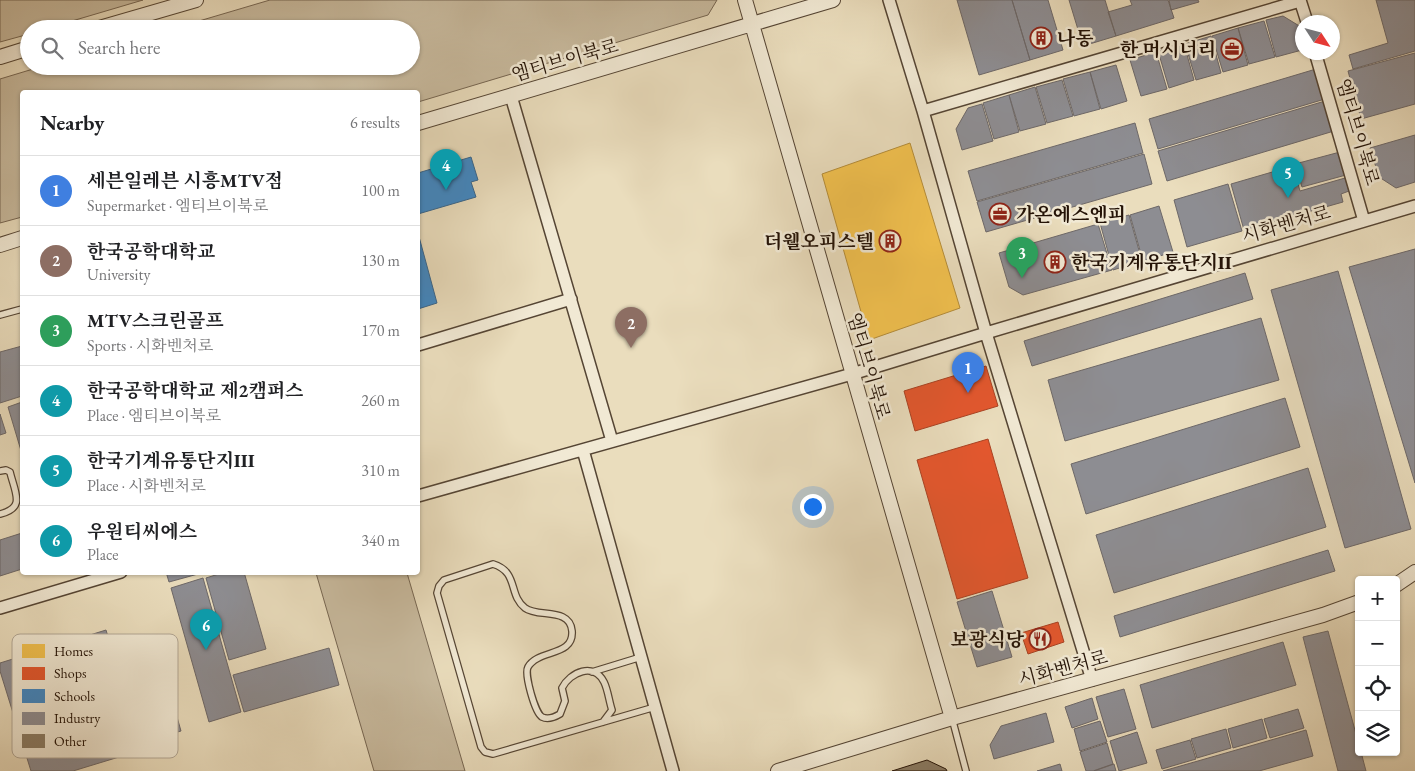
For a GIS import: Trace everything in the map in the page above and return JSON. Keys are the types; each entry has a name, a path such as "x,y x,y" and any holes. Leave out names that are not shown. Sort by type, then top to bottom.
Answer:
{"street":[{"path":"127,20 196,0"},
{"path":"745,0 752,24"},
{"name":"엠티브이북로","path":"420,122 833,0"},
{"path":"890,0 986,333 1092,680"},
{"path":"923,111 1300,1 1305,15"},
{"name":"엠티브이북로","path":"752,24 952,718"},
{"path":"0,57 20,51"},
{"name":"엠티브이북로","path":"1317,60 1364,221"},
{"path":"511,96 612,441"},
{"name":"시화벤처로","path":"420,495 852,374 1415,206"},
{"path":"0,244 20,239"},
{"path":"420,344 571,299"},
{"path":"583,450 673,771"},
{"path":"1400,582 1415,572"},
{"path":"0,608 111,575"},
{"name":"시화벤처로","path":"778,771 952,718 1323,615 1355,603"}],"lane":[{"path":"0,315 20,310"},
{"path":"0,471 6,470 10,472 17,501 11,512 0,514"},
{"path":"603,722 612,710 603,681 592,672 586,671 569,677 562,688 565,701 560,714 548,718 541,717 537,711 526,673 528,666 539,656 567,646 571,640 571,625 558,614 532,612 524,607 519,602 507,571 499,566 493,564 444,580 439,586 437,593 485,752 492,754 603,722 655,707"},
{"path":"592,672 641,657"},
{"path":"952,718 966,771"}],"shaded area":[{"path":"0,0 143,0 75,20 20,20 20,36 0,42"},
{"path":"270,0 717,0 708,15 420,101 420,90 20,90 20,218 0,223 0,79 20,73 20,75 420,75 420,20 202,20"},
{"path":"317,575 408,575 465,771 374,771"}],"building: Homes":[{"name":"더웰오피스텔","path":"910,143 960,308 869,340 822,174"}],"building: Shops":[{"path":"986,366 998,406 915,431 904,391"},
{"path":"988,439 1028,578 957,599 917,460"},
{"path":"1058,622 1064,642 1028,654 1021,633"}],"building: Schools":[{"path":"471,157 478,180 471,182 476,197 420,213 420,172"},
{"path":"420,240 437,303 420,308"}],"building: Industry":[{"path":"957,0 1012,0 1030,60 979,75"},
{"name":"나동","path":"1012,0 1048,0 1063,50 1030,60"},
{"path":"1069,0 1105,0 1116,36 1083,46"},
{"path":"1130,0 1168,0 1174,18 1116,36 1108,12 1132,5"},
{"path":"1169,0 1198,0 1199,2 1171,10"},
{"path":"1376,0 1415,0 1415,51 1353,69 1349,55 1388,43"},
{"path":"1283,16 1295,23 1295,52 1276,57 1266,20"},
{"path":"1264,21 1275,57 1249,64 1238,28"},
{"path":"1238,28 1248,65 1223,72 1212,36"},
{"path":"1211,36 1221,73 1196,80 1185,44"},
{"path":"1184,44 1194,80 1169,88 1158,51"},
{"path":"1156,52 1167,89 1141,96 1130,60"},
{"path":"1415,53 1415,104 1361,119 1348,71"},
{"path":"1116,65 1127,101 1101,109 1090,72"},
{"path":"1316,69 1325,99 1158,149 1149,119"},
{"path":"1090,72 1100,109 1074,116 1063,79"},
{"path":"1062,80 1073,116 1047,123 1036,87"},
{"path":"1035,87 1046,124 1020,131 1009,95"},
{"path":"1009,95 1019,132 994,139 983,103"},
{"path":"1325,101 1334,131 1167,181 1158,151"},
{"path":"982,104 993,141 962,150 956,129 968,108"},
{"path":"1135,123 1143,153 977,201 968,171"},
{"path":"1415,135 1415,182 1396,188 1379,177 1370,148"},
{"path":"1340,152 1346,175 1302,187 1295,164"},
{"path":"1144,154 1152,184 986,232 977,202"},
{"path":"1293,166 1300,191 1345,178 1349,191 1341,194 1343,202 1244,230 1231,184"},
{"path":"1228,184 1242,231 1187,247 1174,200"},
{"path":"1159,206 1173,252 1143,261 1130,215"},
{"path":"1129,215 1142,261 1113,270 1100,223"},
{"name":"한국기계유통단지II","path":"1098,224 1112,270 1023,295 1009,287 999,253"},
{"path":"1415,249 1415,483 1349,267"},
{"path":"1338,271 1411,529 1345,548 1271,290"},
{"path":"1245,273 1253,299 1032,366 1024,341"},
{"path":"1261,318 1279,380 1065,441 1048,380"},
{"path":"20,347 20,397 0,403 0,352"},
{"path":"1285,398 1300,447 1086,514 1071,464"},
{"path":"20,403 20,447 8,407"},
{"path":"0,414 6,433 0,435"},
{"path":"1308,468 1326,527 1114,593 1096,535"},
{"path":"20,534 20,570 0,576 0,540"},
{"path":"1328,550 1335,571 1120,637 1114,616"},
{"path":"167,575 194,575 169,582"},
{"path":"216,575 245,575 266,649 229,660 206,578"},
{"path":"203,578 241,712 209,722 171,588"},
{"path":"992,591 1012,657 977,667 957,602"},
{"path":"106,630 107,634 93,634"},
{"path":"1328,631 1355,730 1355,756 1362,756 1366,771 1338,771 1303,637"},
{"path":"1283,642 1296,685 1152,728 1140,685"},
{"path":"329,648 339,685 244,712 233,675"},
{"path":"12,659 12,710 0,671 0,663"},
{"path":"1124,689 1136,729 1108,737 1096,697"},
{"path":"1092,698 1098,719 1072,728 1065,707"},
{"path":"1298,709 1304,728 1270,738 1264,719"},
{"path":"1046,713 1054,742 994,759 990,745 1001,726"},
{"path":"1262,719 1267,738 1233,748 1228,729"},
{"path":"178,720 181,731 178,732"},
{"path":"1100,721 1107,742 1080,751 1074,729"},
{"path":"1226,729 1231,748 1197,758 1191,739"},
{"path":"1306,730 1313,756 1259,771 1163,771"},
{"path":"1137,732 1147,763 1119,771 1110,741"},
{"path":"1190,740 1196,759 1162,769 1156,750"},
{"path":"1107,743 1113,764 1093,771 1086,771 1080,752"},
{"path":"27,758 116,758 73,771 31,771"},
{"path":"1060,764 1062,771 1037,771"},
{"path":"1114,764 1116,771 1094,771"}],"building: Other":[{"path":"927,760 947,771 892,771"}],"place":[{"name":"나동","path":"1041,38"},
{"name":"한 머시너리","path":"1232,49"},
{"name":"한국공학대학교 제2캠퍼스","path":"446,190"},
{"name":"한국기계유통단지III","path":"1288,198"},
{"name":"가온에스엔피","path":"1000,214"},
{"name":"더웰오피스텔","path":"890,241"},
{"name":"한국기계유통단지II","path":"1055,262"},
{"name":"MTV스크린골프","path":"1022,278"},
{"name":"한국공학대학교","path":"631,348"},
{"name":"세븐일레븐 시흥MTV점","path":"968,393"},
{"name":"보광식당","path":"1040,639"},
{"name":"우원티씨에스","path":"206,650"}]}
